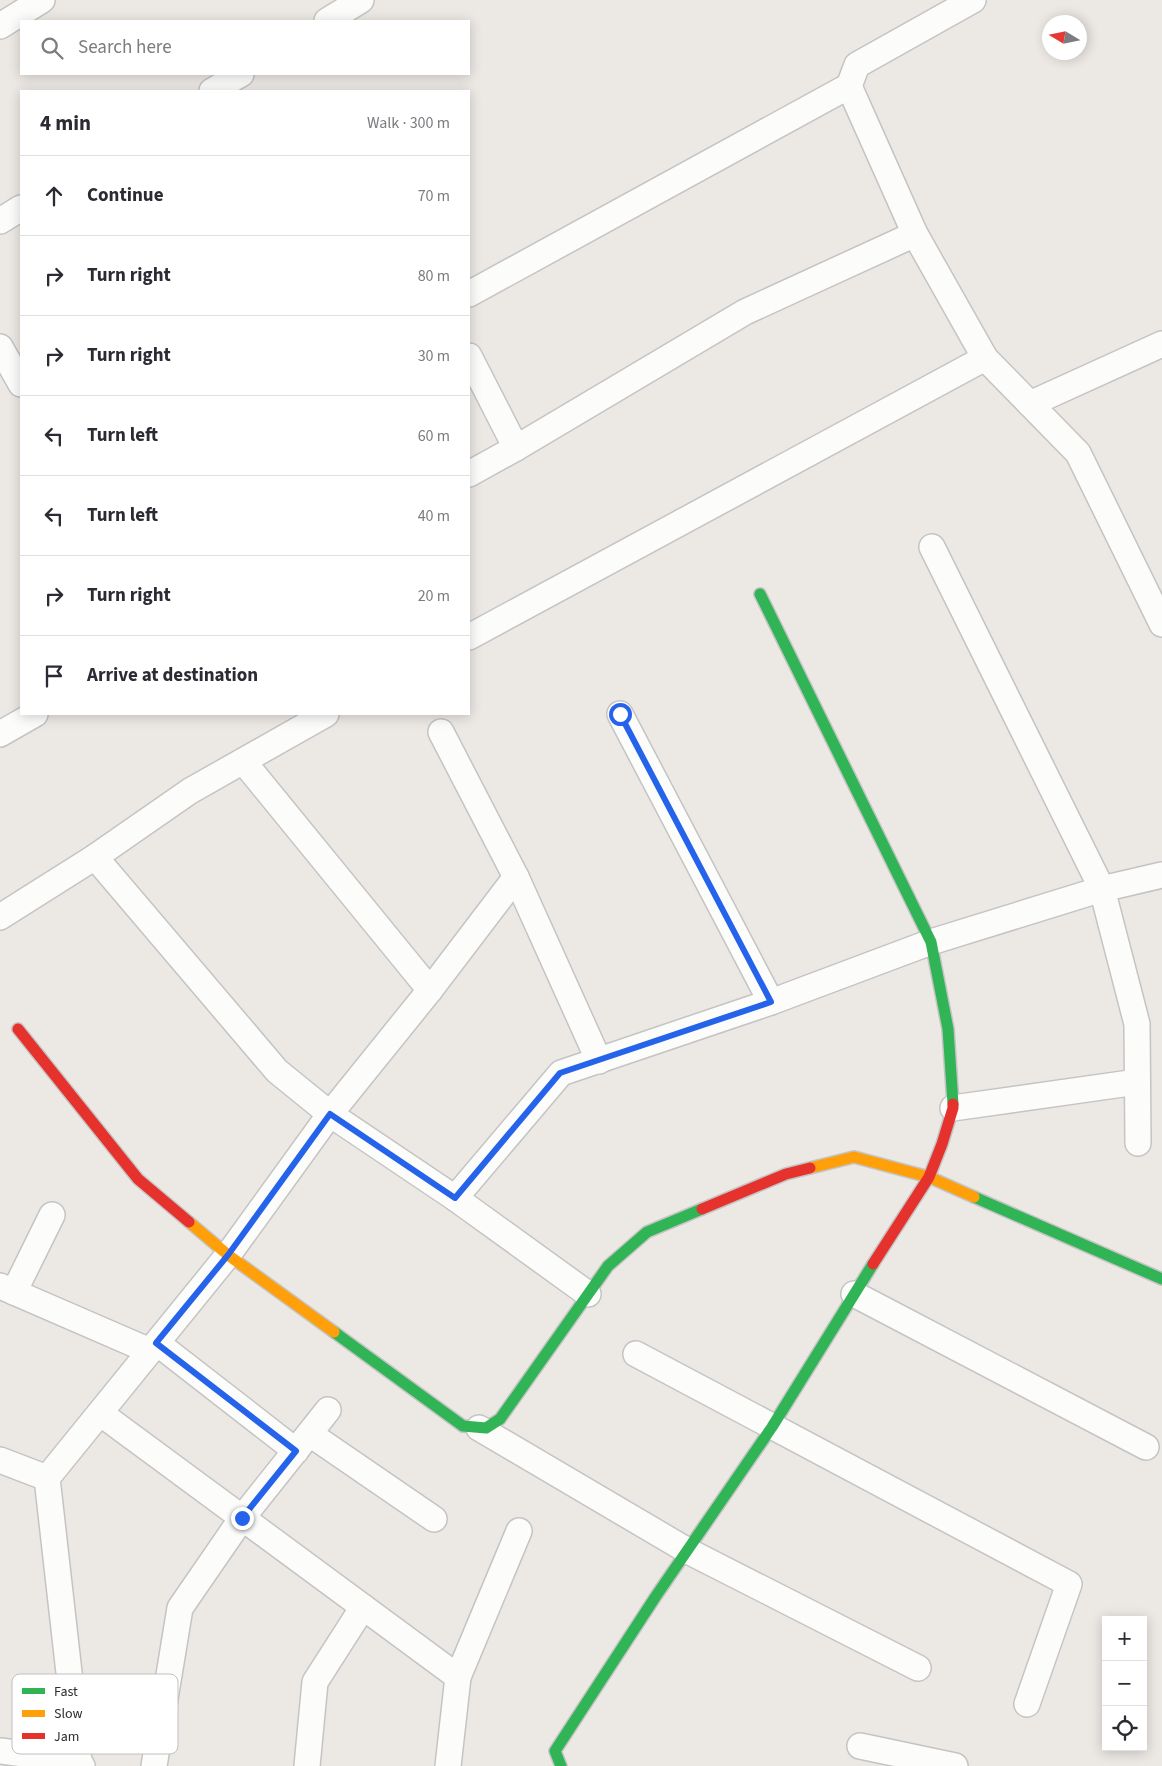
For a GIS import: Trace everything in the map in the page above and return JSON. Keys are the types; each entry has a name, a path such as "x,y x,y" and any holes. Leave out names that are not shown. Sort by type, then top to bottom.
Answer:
{"street":[{"path":"0,26 42,0"},
{"path":"328,20 361,0"},
{"path":"470,293 849,86 857,65 973,0"},
{"path":"214,90 239,75"},
{"path":"849,86 915,234 985,358 1078,453 1162,624"},
{"path":"0,221 20,209"},
{"path":"470,473 745,312 915,234"},
{"path":"1030,404 1162,344"},
{"path":"0,347 20,382"},
{"path":"470,358 516,448"},
{"path":"470,636 985,358"},
{"path":"932,547 1102,889 1137,1024 1138,1143"},
{"path":"562,1766 554,1750 772,1427 929,1177 953,1108 948,1029 931,942 760,594"},
{"path":"620,714 771,1002"},
{"path":"0,734 33,715"},
{"path":"0,917 95,857 190,791 324,715"},
{"path":"441,732 516,877 599,1061"},
{"path":"242,761 430,990"},
{"path":"95,857 277,1071 330,1114 455,1198 588,1294"},
{"path":"455,1198 560,1073 771,1002 931,942 1102,889 1162,875"},
{"path":"70,1674 47,1478 228,1255 330,1114 430,990 516,877"},
{"path":"18,1029 138,1179 228,1255 463,1426 486,1428 500,1420 608,1266 647,1232 786,1174 854,1157 929,1177 1162,1278"},
{"path":"953,1108 1137,1082"},
{"path":"52,1215 7,1289 153,1347 303,1442 434,1519"},
{"path":"854,1294 1146,1447"},
{"path":"636,1354 1069,1584 1027,1704"},
{"path":"169,1674 180,1608 242,1518 328,1410"},
{"path":"100,1413 458,1677"},
{"path":"478,1428 688,1551 918,1668"},
{"path":"0,1460 47,1478"},
{"path":"448,1766 458,1677 519,1530"},
{"path":"306,1766 315,1682 363,1607"},
{"path":"860,1746 955,1766"},
{"path":"20,1754 80,1763"}],"traffic: fast":[{"path":"760,594 931,942 948,1029 953,1104"},
{"path":"974,1197 1162,1279"},
{"path":"334,1332 463,1426 486,1428 500,1419 608,1266 647,1232 702,1209"},
{"path":"561,1766 555,1751 656,1596 772,1427 873,1264"}],"traffic: slow":[{"path":"810,1168 854,1157 929,1177 974,1197"},
{"path":"189,1222 228,1255 334,1332"}],"traffic: jam":[{"path":"18,1029 138,1179 189,1222"},
{"path":"873,1264 929,1177 942,1144 953,1104"},
{"path":"702,1209 786,1174 810,1168"}],"route":[{"path":"242,1518 296,1451 156,1343 228,1255 330,1114 455,1198 560,1073 771,1002 620,714"}]}
